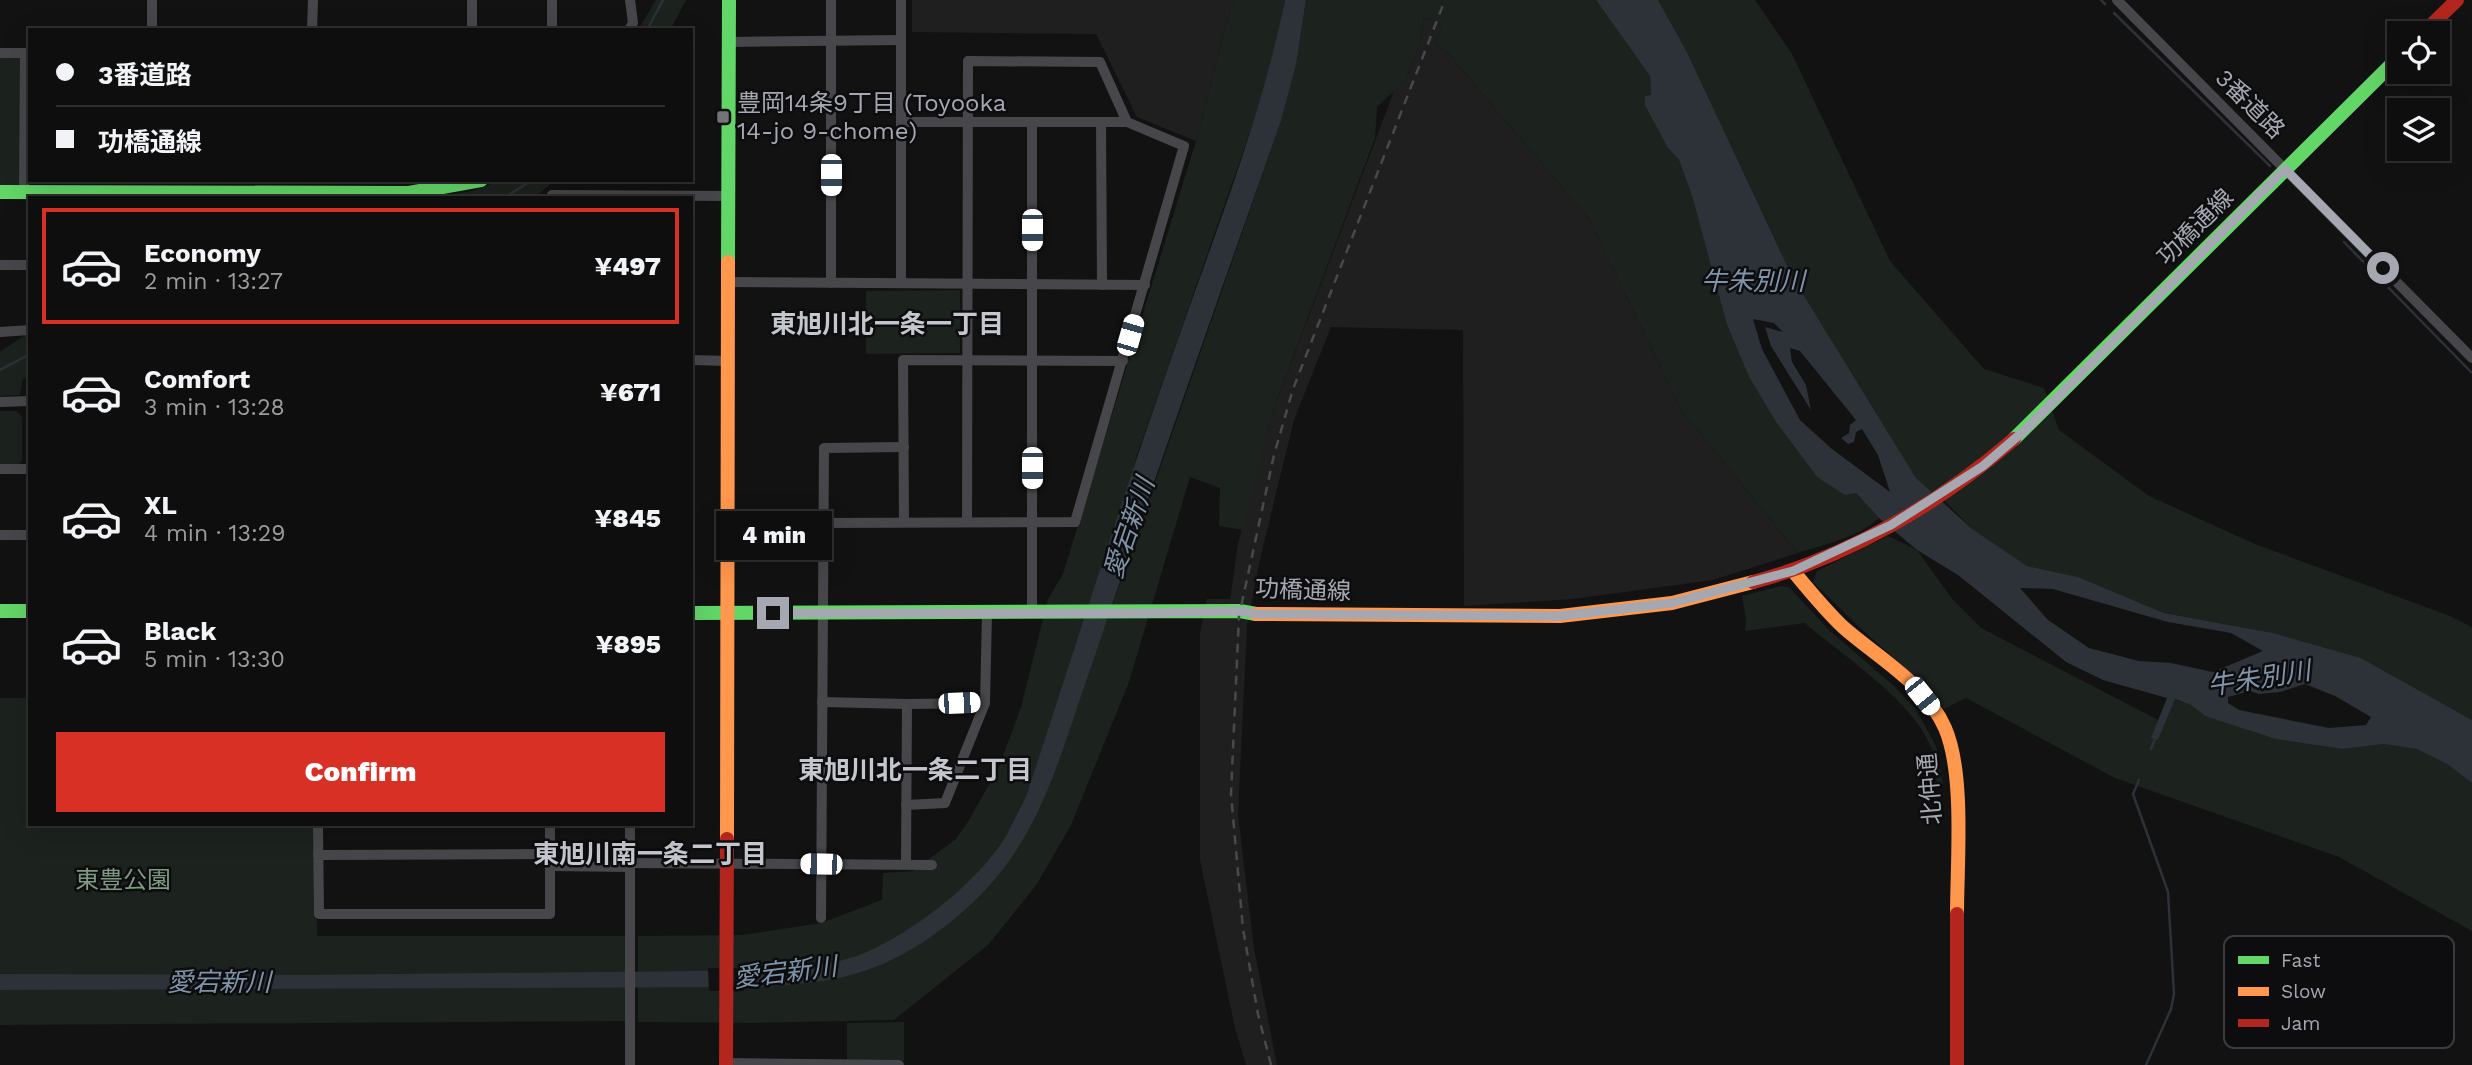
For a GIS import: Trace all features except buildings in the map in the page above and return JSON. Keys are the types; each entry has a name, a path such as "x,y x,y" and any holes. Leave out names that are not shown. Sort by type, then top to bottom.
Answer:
{"street":[{"path":"152,0 152,28"},
{"path":"312,28 313,0"},
{"path":"472,0 472,28"},
{"path":"552,0 552,28"},
{"path":"630,0 633,23 630,28"},
{"path":"729,0 726,1064 899,1065"},
{"path":"831,0 831,283"},
{"path":"901,0 901,283"},
{"name":"3番道路","path":"2117,0 2472,358"},
{"path":"2435,21 2457,0"},
{"path":"728,42 901,40"},
{"path":"0,52 27,53 24,192"},
{"path":"967,522 968,61 1100,62 1127,122"},
{"name":"功橋通線","path":"693,613 1240,611 1257,614 1560,616 1672,603 1793,571 1891,525 1983,466 2025,430 2387,69"},
{"path":"824,523 1075,522 1184,146 1127,122 902,121"},
{"path":"1032,122 1032,613"},
{"path":"1101,122 1102,285"},
{"path":"0,192 312,187 409,193 470,182"},
{"path":"552,196 728,195"},
{"path":"0,265 28,265"},
{"path":"728,282 1145,285"},
{"path":"0,332 28,330"},
{"path":"693,360 728,361"},
{"path":"904,522 903,360 1123,361"},
{"path":"0,402 28,401"},
{"path":"821,918 824,448 904,447"},
{"path":"0,469 28,469"},
{"path":"0,535 28,534"},
{"name":"北仲通","path":"1793,571 1842,626 1922,696 1944,726 1950,743 1955,765 1957,806 1957,1065"},
{"path":"0,611 28,611"},
{"path":"906,805 945,803 985,702 987,613"},
{"path":"822,702 985,702"},
{"path":"906,863 907,704"},
{"path":"318,826 318,914 550,914 550,826"},
{"path":"630,826 630,1065"},
{"path":"318,855 550,860 630,865 725,862 932,865"}],"shaded area":[{"path":"912,0 1233,0 1196,141 1137,117 1096,34 912,32"},
{"path":"1424,17 1443,24 1435,43 1449,54 1589,219 1682,411 1798,553 1713,580 1573,599 1464,606 1463,330 1331,327 1294,420 1260,559 1247,626 1238,815 1254,948 1277,1065 1246,1065 1235,1028 1200,860 1200,633 1207,599 1230,599 1238,544 1272,413 1394,91 1405,81 1419,46"}],"green space":[{"path":"656,0 686,0 671,28 639,28"},
{"path":"1233,0 1285,0 1275,49 1257,112 1136,458 1112,606 1281,121 1296,65 1306,0 1596,0 1650,76 1651,96 1668,148 1679,160 1692,196 1727,325 1749,377 1776,422 1817,477 1856,493 1879,518 1861,531 1798,553 1682,411 1589,219 1449,54 1435,43 1443,24 1424,17 1419,46 1405,81 1377,107 1375,138 1272,413 1243,530 1219,526 1220,488 1190,477 1129,682 1071,825 1037,884 988,945 894,1020 638,1022 638,936 742,935 821,923 882,900 883,873 913,871 956,839 969,820 999,767 1021,707 1048,599 1063,574 1196,141"},
{"path":"1658,0 1755,0 1792,54 1890,261 1984,369 2044,388 2059,430 2149,496 2255,544 2450,616 2472,627 2472,720 2361,658 2273,633 2164,613 2078,577 2027,566 1971,528 1940,496 1927,503 1916,478 1792,276 1687,52"},
{"path":"0,53 25,53 24,192 0,192"},
{"path":"497,182 553,182 536,196 441,196 472,191"},
{"path":"960,290 960,353 866,354 866,291"},
{"path":"28,336 28,377 23,379 20,395 0,396 0,352"},
{"path":"0,411 17,411 22,417 22,461 19,464 0,464"},
{"path":"1888,536 1917,550 1953,600 1981,628 2164,723 2174,699 2191,705 2205,716 2343,749 2384,744 2417,748 2447,764 2472,783 2472,931 2339,857 2115,778 1966,698 1944,709 1920,681 1813,582 1817,571"},
{"path":"1781,586 1789,587 1829,630 1893,685 1916,709 1936,746 1943,784 1937,784 1931,747 1909,713 1876,680 1805,623 1745,631 1742,596"},
{"name":"東豊公園","path":"0,698 28,698 28,826 316,826 317,936 627,936 629,1021 0,1025"},
{"path":"904,1022 904,1061 847,1060 847,1023"}],"water":[{"name":"愛宕新川","path":"1285,0 1306,0 1296,65 1281,121 1063,749 1044,799 1020,845 988,887 957,917 922,943 884,964 843,977 792,985 0,990 0,974 300,975 793,970 840,961 867,952 925,918 963,887 994,853 1026,797 1134,468 1249,137"},
{"name":"牛朱別川","path":"1596,0 1658,0 1687,52 1792,276 1916,478 1971,528 2027,566 2078,577 2164,613 2273,633 2361,658 2472,720 2472,783 2447,764 2417,749 2384,744 2343,749 2276,739 2205,716 2191,705 2175,699 2158,740 2151,738 2167,698 2103,680 2066,662 1958,575 1917,550 1879,518 1856,493 1845,495 1817,477 1776,422 1749,377 1727,325 1692,196 1679,160 1668,148 1645,105 1645,96 1651,95 1650,76","holes":["1753,319 1774,323 1783,332 1765,327 1771,346 1811,410 1806,385 1792,362 1790,348 1800,351 1856,420 1850,425 1849,433 1841,438 1848,444 1854,442 1856,432 1862,429 1878,455 1890,492 1832,449 1800,420 1762,349","2020,588 2053,589 2168,622 2231,633 2263,651 2213,672 2171,663 2139,661 2089,648 2048,620","2305,684 2335,696 2371,717 2366,725 2329,728 2239,710 2228,703 2228,697 2250,691 2259,694 2280,692"]}],"pier":[{"path":"708,968 743,968 744,991 709,991"}],"waterway":[{"path":"648,28 663,0"},
{"path":"2101,0 2105,4"},
{"path":"2114,13 2270,166"},
{"path":"507,196 529,182"},
{"path":"2344,242 2471,372"},
{"path":"0,370 28,355"},
{"path":"2151,749 2156,736"},
{"path":"2139,780 2133,794 2168,892 2174,994 2171,1009 2146,1065"}],"railway":[{"path":"1271,1065 1258,1014 1243,929 1231,794 1239,616 1274,455 1293,389 1445,0"}],"traffic: fast":[{"path":"728,262 729,0"},
{"path":"2014,439 2387,69"},
{"path":"0,192 409,193 470,182"},
{"path":"0,611 28,611"},
{"path":"693,613 1240,611 1256,614"}],"traffic: slow":[{"path":"727,839 728,262"},
{"path":"1793,571 1843,627 1913,684 1926,698 1945,728 1951,747 1958,794 1957,914"},
{"path":"1256,614 1560,616 1672,603 1753,582"}],"traffic: jam":[{"path":"2435,21 2457,0"},
{"path":"1753,582 1823,558 1891,525 1955,485 2014,439"},
{"path":"726,1065 727,839"},
{"path":"1957,914 1957,1065"}],"place":[{"name":"豊岡14条9丁目 (Toyooka 14-jo 9-chome)","path":"723,117"}],"district":[{"name":"東旭川北一条一丁目","path":"887,324"},
{"name":"東旭川北一条二丁目","path":"915,770"},
{"name":"東旭川南一条二丁目","path":"650,854"}],"route":[{"path":"773,613 1240,611 1257,614 1560,616 1672,603 1793,571 1891,525 1983,466 2025,430 2285,169 2383,268"}]}
